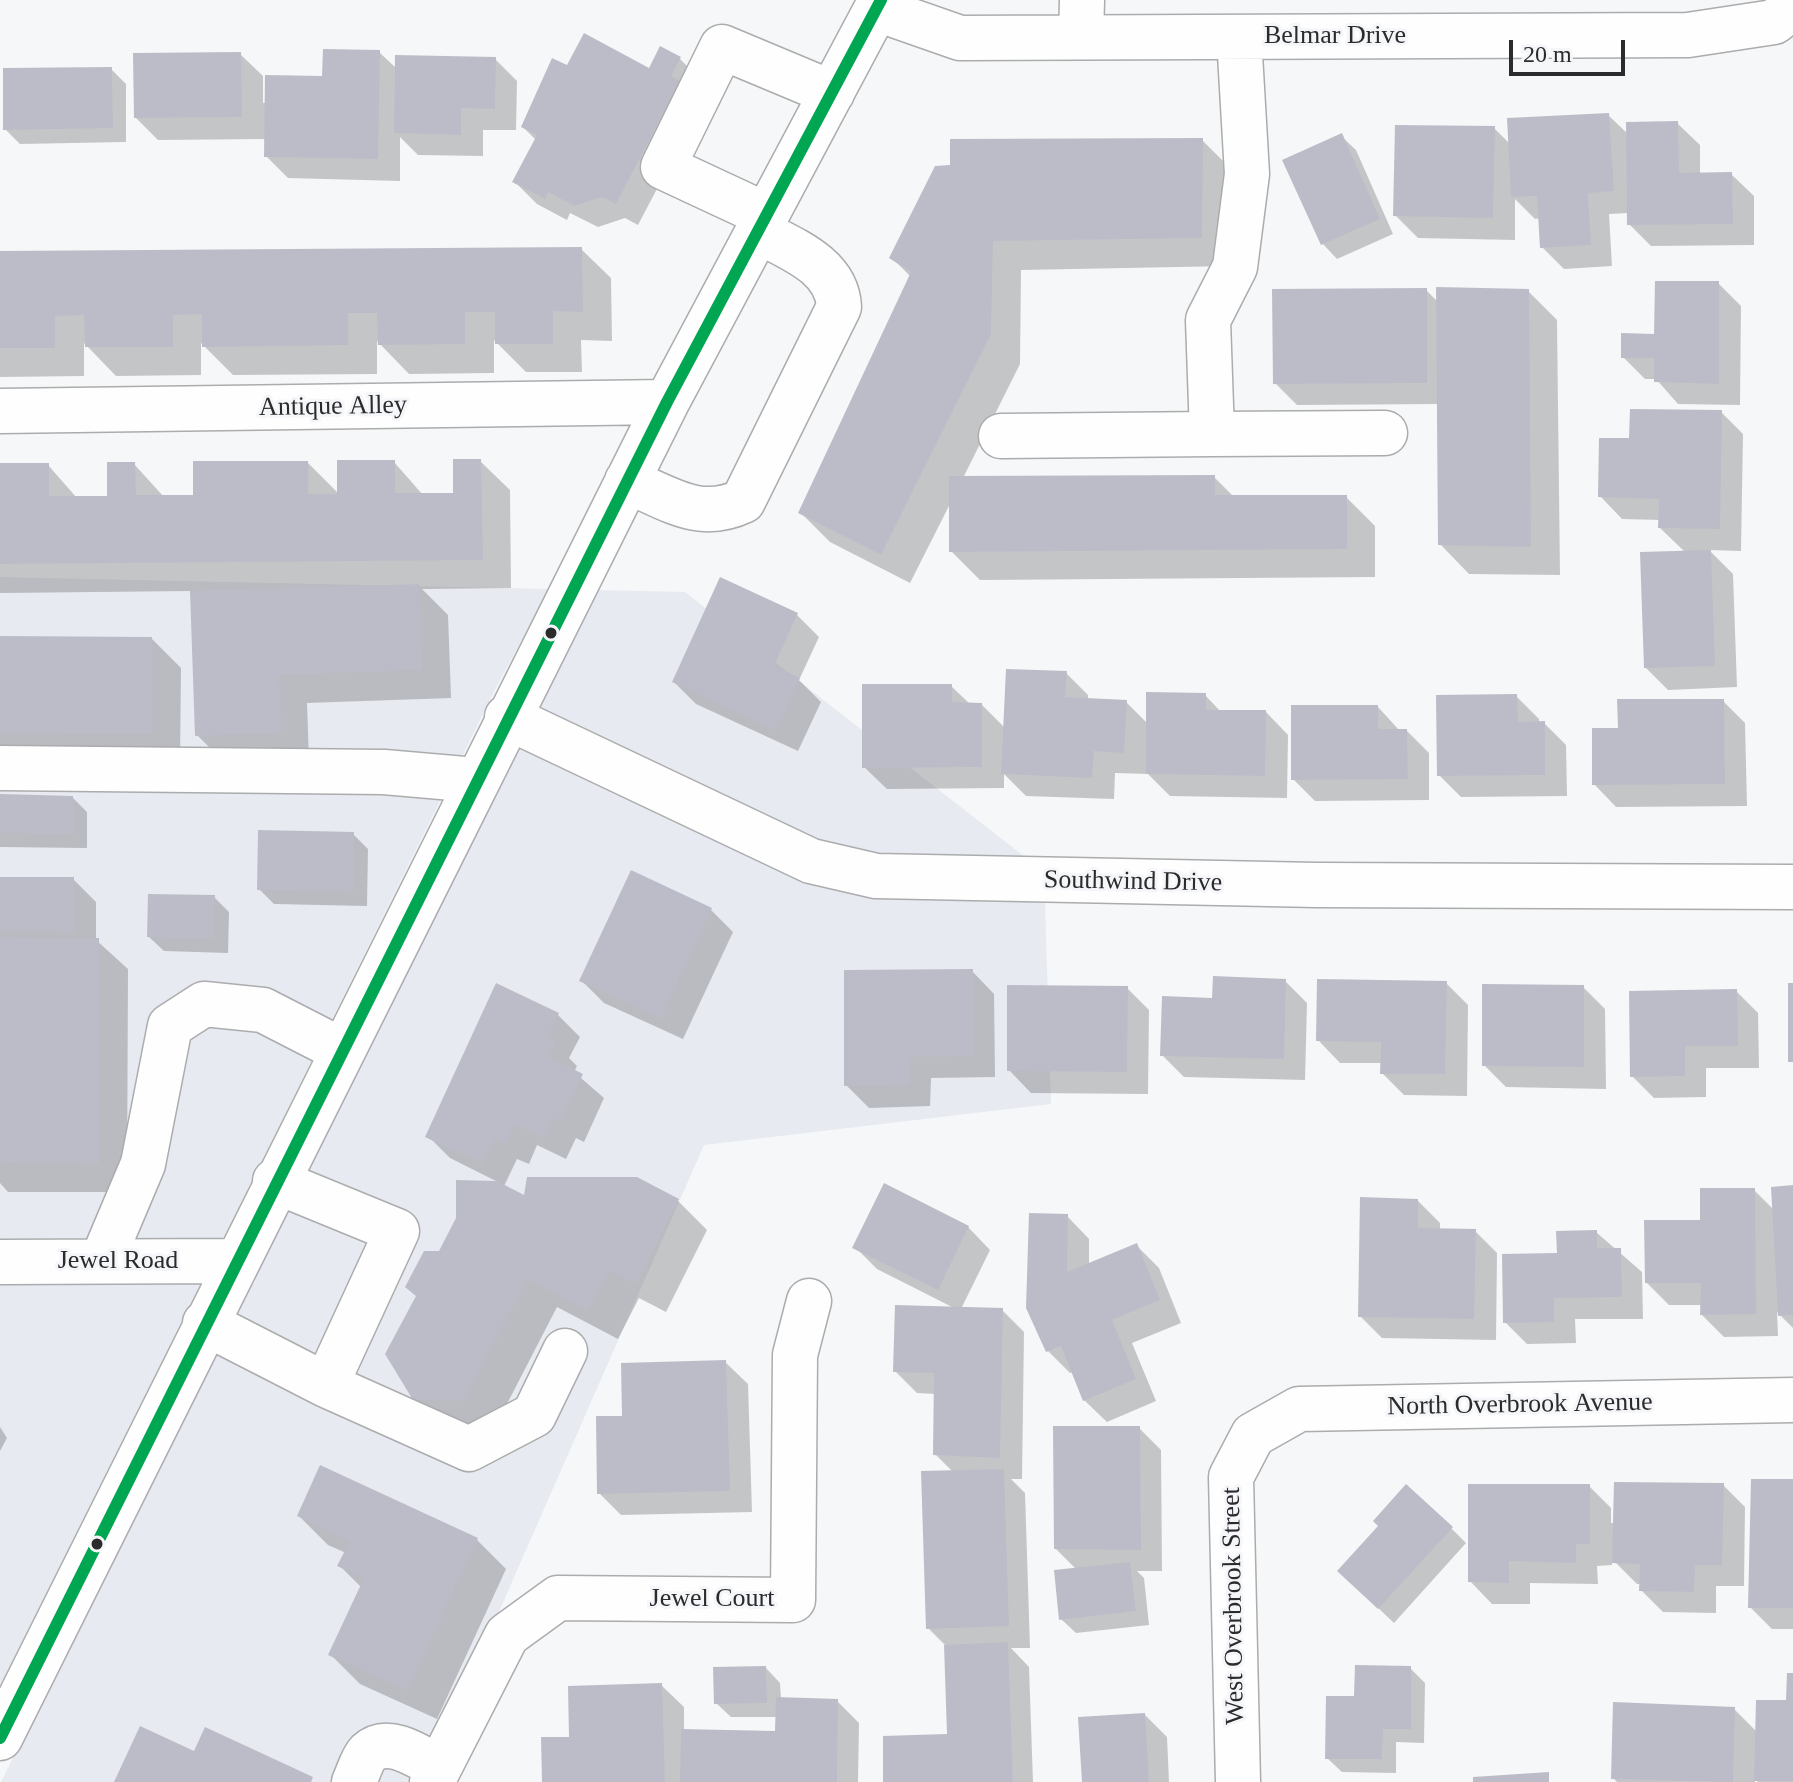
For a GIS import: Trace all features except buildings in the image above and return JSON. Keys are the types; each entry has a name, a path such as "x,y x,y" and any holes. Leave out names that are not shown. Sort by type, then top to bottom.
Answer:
{"street":[{"name":"Belmar Drive","path":"879,4 960,38 1081,19 1239,37 1688,35 1787,25"},
{"path":"0,1738 507,717 667,402 879,4"},
{"path":"1212,434 1208,320 1235,267 1247,174 1239,37"},
{"path":"627,481 699,510 722,511 743,501 839,307 838,288 825,272 762,223 663,167 722,47 832,93"},
{"name":"Antique Alley","path":"0,411 667,402"},
{"path":"1001,436 1385,433"},
{"name":"Southwind Drive","path":"507,717 811,861 876,876 1317,885 1793,887"},
{"path":"0,768 384,772 476,780"},
{"path":"102,1261 143,1164 170,1026 204,1004 263,1010 341,1050"},
{"path":"275,1181 397,1231 326,1385"},
{"name":"Jewel Road","path":"0,1262 235,1261"},
{"name":"Jewel Court","path":"436,1775 507,1635 558,1598 793,1600 795,1355 809,1301"},
{"path":"205,1323 326,1385 469,1449 534,1415 565,1351"},
{"name":"North Overbrook Avenue","path":"1253,1435 1299,1409 1793,1400"},
{"name":"West Overbrook Street","path":"1238,1782 1231,1477 1253,1435"},
{"path":"354,1782 368,1753 385,1746 404,1749 436,1775"}],"shaded area":[{"path":"0,577 549,589 496,688 224,1238 0,1239"},
{"path":"595,590 685,592 1025,857 878,854 817,839 536,706"},
{"path":"516,746 807,883 876,899 1045,902 1051,1104 704,1145 497,1616 409,1782 1,1782 247,1283 255,1283 256,1266"},
{"path":"0,1284 202,1284 0,1691"}],"transit line":[{"path":"0,1738 667,402 881,0"}]}
